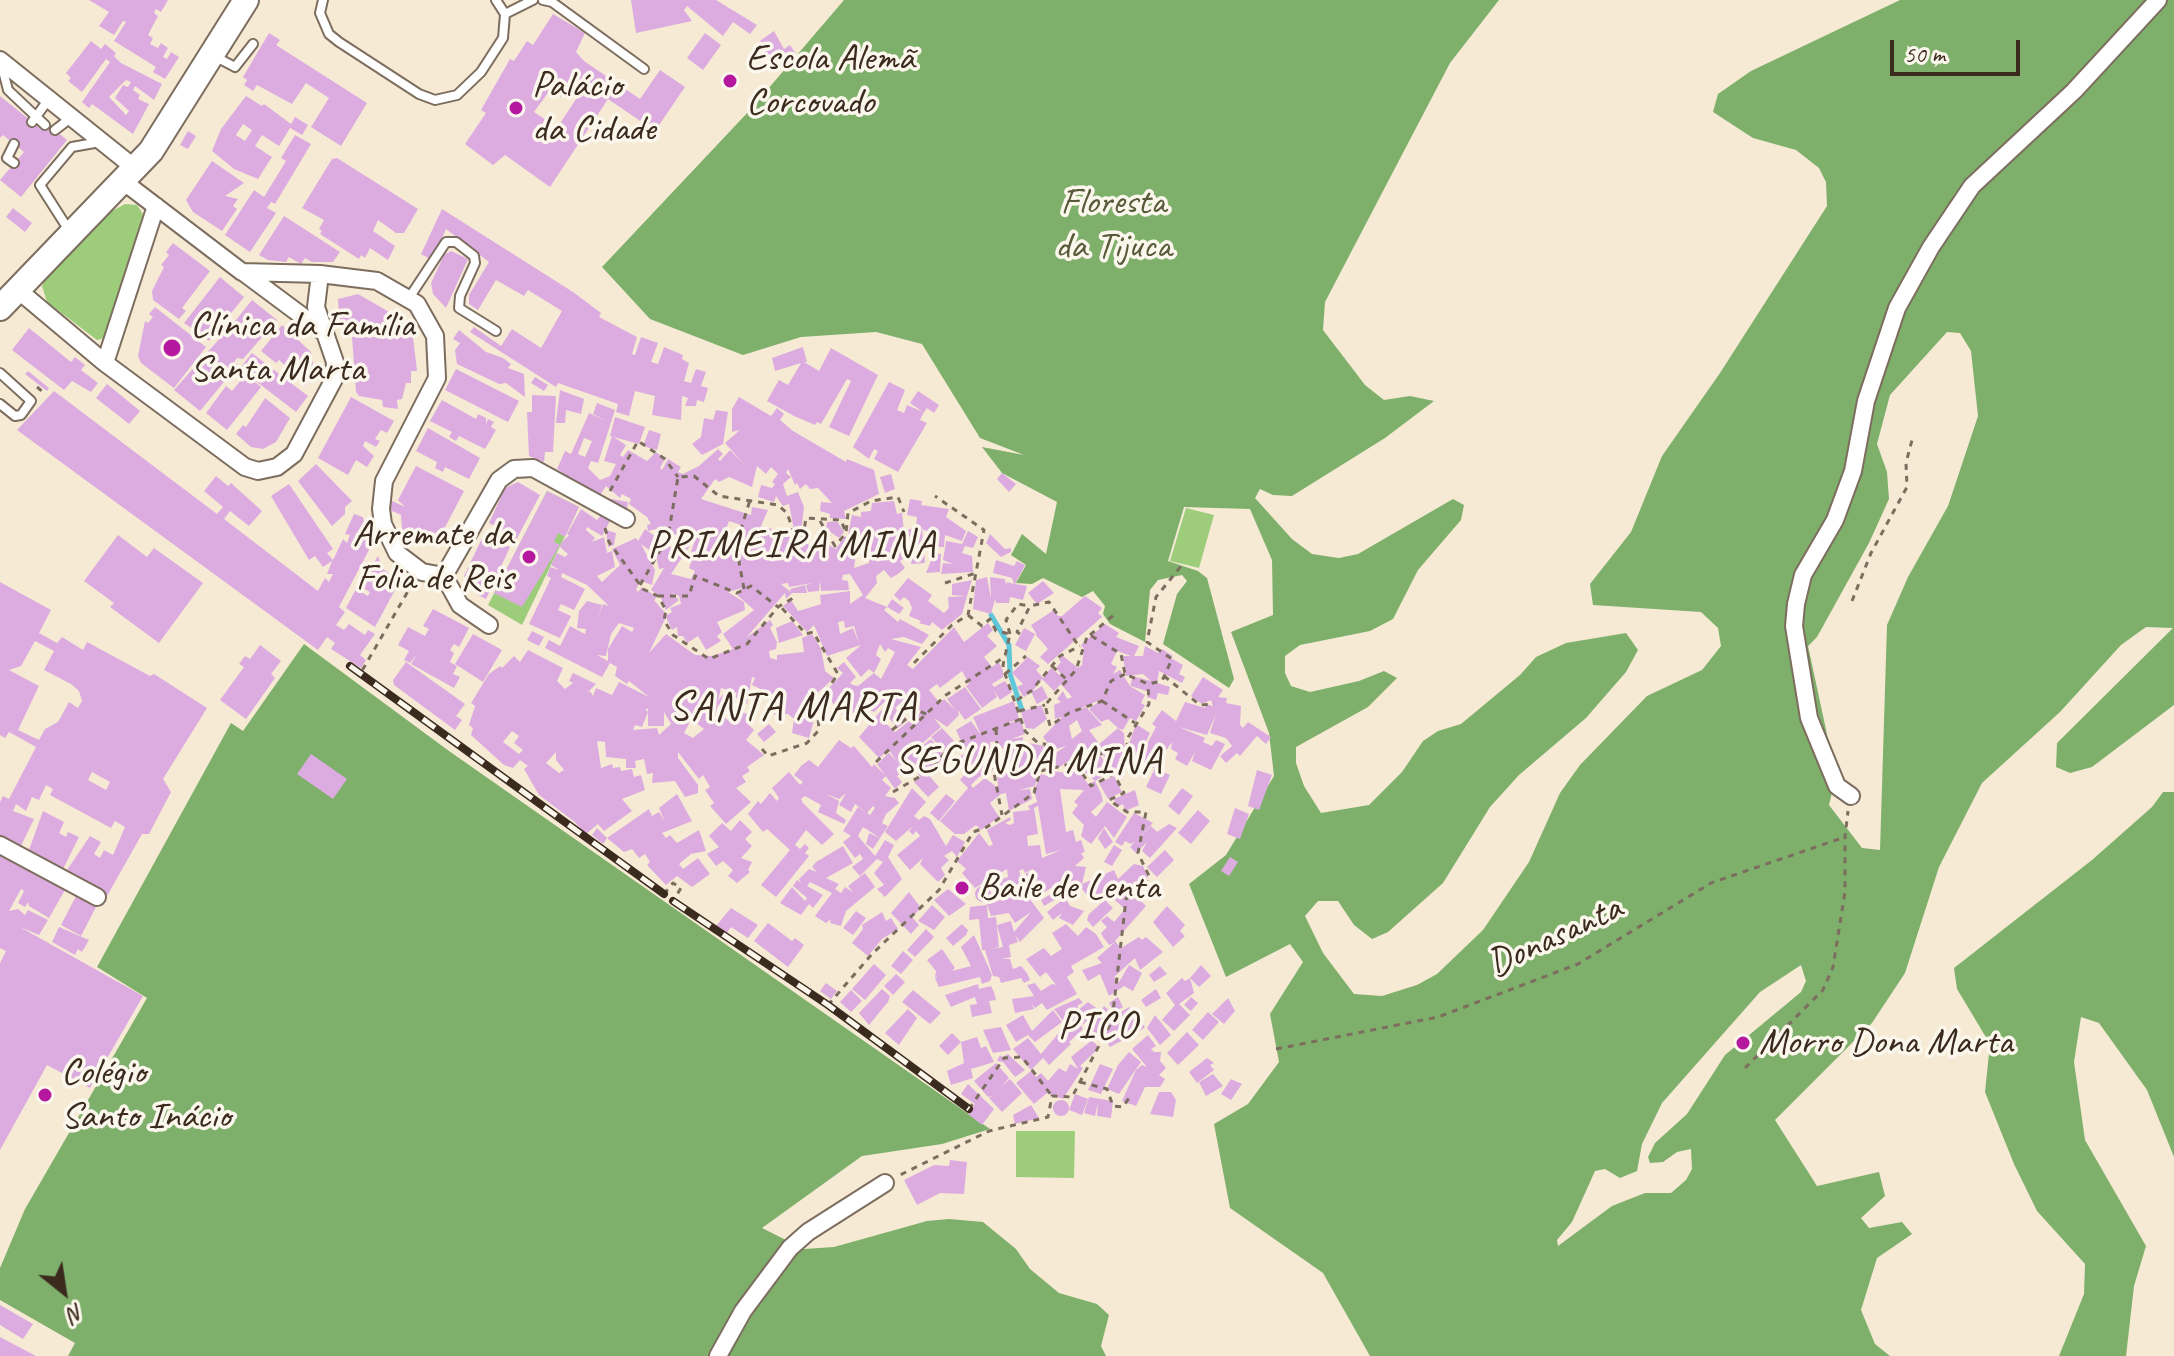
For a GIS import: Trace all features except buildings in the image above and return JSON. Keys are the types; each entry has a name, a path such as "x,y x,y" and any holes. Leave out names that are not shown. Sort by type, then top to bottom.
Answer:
{"main road":[{"path":"0,308 130,175 246,0"}],"street":[{"path":"1851,796 1837,786 1809,718 1796,641 1796,604 1803,575 1835,520 1853,471 1866,401 1897,308 1931,247 1972,186 2074,91 2158,0"},
{"path":"0,60 102,141 156,206 325,333"},
{"path":"105,363 156,206"},
{"path":"242,272 320,274 377,281 409,298 429,322 438,362 430,394 384,481 381,496 383,524 397,553 422,572 444,576 467,612 489,625"},
{"path":"18,290 105,363 245,467 270,469 286,462 305,439 334,379 335,362 316,299 320,274"},
{"path":"444,576 499,480 514,469 533,468 626,519"},
{"path":"0,845 97,897"},
{"path":"718,1356 775,1265 808,1232 885,1183"}],"lane":[{"path":"323,0 320,13 329,34 419,94 435,100 457,95 481,72 503,38 505,14 496,0"},
{"path":"505,14 533,0"},
{"path":"543,0 552,2 644,69"},
{"path":"212,54 235,67 253,44"},
{"path":"0,60 8,90 34,119 45,125"},
{"path":"34,119 49,99"},
{"path":"55,130 72,117"},
{"path":"71,232 37,183 69,145 92,146 102,141"},
{"path":"14,144 7,158 14,163"},
{"path":"409,298 446,242 456,242 474,256 475,263 460,296 459,308 496,331"},
{"path":"0,373 31,401 21,415 15,416 0,404"}],"path":[{"path":"1852,601 1871,553 1907,487 1906,463 1912,440"},
{"path":"640,585 668,537 678,477 665,459 638,441 610,491 598,503 609,542 640,585 658,596 666,610 664,620 673,635 709,659 747,644 779,607 795,597"},
{"path":"678,477 694,476 719,496 778,505 787,513 794,533 803,536 806,518 841,520 846,533"},
{"path":"914,663 952,625 968,615 984,530 935,496"},
{"path":"820,520 835,546 846,533 848,513 871,501 898,497 904,512"},
{"path":"744,589 736,545 750,500"},
{"path":"350,666 363,669 412,588 397,553"},
{"path":"1125,674 1148,684 1162,681 1172,659 1147,642 1156,597 1182,565"},
{"path":"945,583 976,573"},
{"path":"658,596 689,596 695,576 718,588 737,593 751,586 779,607 806,634 813,632 838,674 817,704 819,730 807,743 768,756 762,749"},
{"path":"1019,711 1045,705 1081,661 1080,647 1049,602 1030,606 1018,604 1006,620 1010,634 1003,665 1025,731 1038,743 1045,744 1053,767"},
{"path":"1020,634 1017,632 1030,606"},
{"path":"1016,701 1031,691 1060,656 1080,647 1116,613"},
{"path":"968,615 982,626 990,619 996,631 1010,634"},
{"path":"1090,635 1121,654 1125,674"},
{"path":"876,762 946,695 1006,656"},
{"path":"1005,674 1026,656"},
{"path":"1052,666 1066,679"},
{"path":"1045,705 1050,726 1069,713 1102,701 1111,681 1125,674"},
{"path":"1164,676 1200,705 1214,704"},
{"path":"828,1005 872,954 939,890 973,832 1034,793 1040,771 1075,763 1091,786 1114,774 1128,762 1127,739 1149,704 1148,684"},
{"path":"1102,701 1135,723"},
{"path":"892,730 917,710 928,715"},
{"path":"893,792 931,770 950,746 1021,719"},
{"path":"995,728 997,748 991,757 1002,815"},
{"path":"1052,1096 1072,1097 1112,1021 1126,899 1150,878 1138,853 1146,812 1127,812 1109,800 1124,793 1100,752 1079,768"},
{"path":"1745,1068 1823,990 1833,967 1845,892 1845,837 1851,796"},
{"name":"Donasanta","path":"1276,1049 1438,1017 1578,964 1711,883 1845,837"},
{"path":"664,894 673,883 681,888 673,901"},
{"path":"885,1183 989,1131 1048,1117 1052,1096 1022,1057 1004,1058 969,1109"},
{"path":"1080,1082 1107,1089 1113,1106 1123,1107 1131,1095"}],"green space":[{"name":"Floresta da Tijuca","path":"844,0 1499,0 1450,63 1325,302 1323,330 1365,385 1384,400 1410,396 1434,401 1385,438 1292,496 1273,495 1260,489 1255,498 1292,539 1312,554 1339,558 1358,554 1453,499 1464,505 1461,520 1418,570 1393,619 1370,631 1300,645 1285,656 1285,673 1291,686 1310,692 1359,681 1384,671 1397,678 1368,707 1296,747 1296,763 1304,786 1321,813 1369,805 1402,772 1423,741 1438,731 1461,724 1520,675 1536,657 1566,643 1626,633 1638,650 1626,672 1586,718 1519,775 1490,807 1443,883 1388,932 1372,939 1354,925 1338,901 1318,901 1305,916 1323,953 1354,994 1382,996 1417,985 1437,974 1483,930 1529,862 1560,793 1580,765 1647,696 1702,670 1721,646 1718,628 1701,612 1593,605 1590,584 1631,532 1662,456 1720,373 1827,206 1826,182 1819,168 1796,150 1753,138 1713,112 1718,94 1751,71 1900,0 2174,0 2174,705 2092,767 2070,773 2056,767 2057,743 2173,628 2146,627 2121,645 2060,712 1982,783 1939,867 1905,973 1872,1023 1775,1120 1817,1186 1879,1172 1885,1196 1861,1218 1869,1228 1902,1222 1912,1234 1877,1258 1861,1310 1875,1344 1890,1356 1370,1356 1323,1273 1230,1208 1214,1124 1248,1104 1279,1062 1270,1014 1303,962 1290,944 1226,977 1189,884 1226,855 1274,776 1269,733 1231,632 1273,615 1272,560 1250,509 1184,507 1168,561 1198,571 1207,578 1234,679 1229,688 1163,644 1177,594 1187,581 1182,575 1158,580 1150,590 1145,642 1110,624 1103,614 1105,606 1093,591 1082,597 1043,578 1032,584 1016,583 1026,565 1011,555 1022,534 1046,554 1057,502 1002,473 982,447 1024,455 980,438 922,344 876,332 801,337 743,355 650,319 602,267 750,110","holes":["1947,332 1960,333 1971,351 1978,416 1948,506 1908,577 1887,625 1880,850 1862,848 1829,805 1836,776 1808,646 1817,637 1869,543 1889,499 1887,472 1877,444 1890,395","1801,965 1806,981 1801,992 1725,1055 1687,1114 1655,1143 1648,1157 1650,1163 1663,1162 1677,1152 1691,1149 1692,1169 1686,1180 1671,1193 1645,1193 1612,1206 1558,1246 1557,1240 1572,1222 1595,1171 1605,1169 1620,1178 1637,1171 1642,1144 1662,1103 1760,992"]},
{"path":"125,204 137,205 143,214 105,338 97,340 47,302 42,286 48,274 108,213"},
{"path":"547,491 579,507 522,625 488,605"},
{"path":"1186,508 1214,515 1199,568 1170,561"},
{"path":"304,644 449,751 990,1129 942,1144 862,1156 762,1228 804,1249 834,1247 927,1221 983,1222 1016,1249 1030,1269 1059,1293 1097,1304 1109,1315 1101,1346 1106,1356 68,1356 75,1343 0,1300 0,1268 25,1209 147,998 97,967 231,723 243,731"},
{"path":"2163,792 2174,792 2174,1157 2147,1090 2099,1023 2081,1017 2074,1062 2085,1140 2146,1246 2134,1286 2126,1356 2059,1356 2084,1294 2085,1264 2037,1211 2014,1164 1985,1092 1990,1044 1957,989 1954,968 2092,860 2152,807"},
{"path":"1016,1131 1075,1131 1074,1178 1016,1177"}],"waterway":[{"path":"991,615 1009,645 1010,674 1022,710"}],"railway":[{"path":"350,666 664,894"},
{"path":"673,901 828,1005 969,1109"}],"place":[{"name":"Escola Alemã Corcovado","path":"730,81"},
{"name":"Palácio da Cidade","path":"516,108"},
{"name":"Clínica da Família Santa Marta","path":"172,348"},
{"name":"Arremate da Folia de Reis","path":"529,557"},
{"name":"Baile de Lenta","path":"962,888"},
{"name":"Morro Dona Marta","path":"1743,1043"},
{"name":"Colégio Santo Inácio","path":"45,1095"}],"district":[{"name":"PRIMEIRA MINA","path":"792,546"},
{"name":"SANTA MARTA","path":"793,708"},
{"name":"SEGUNDA MINA","path":"1029,762"},
{"name":"PICO","path":"1098,1027"}]}
